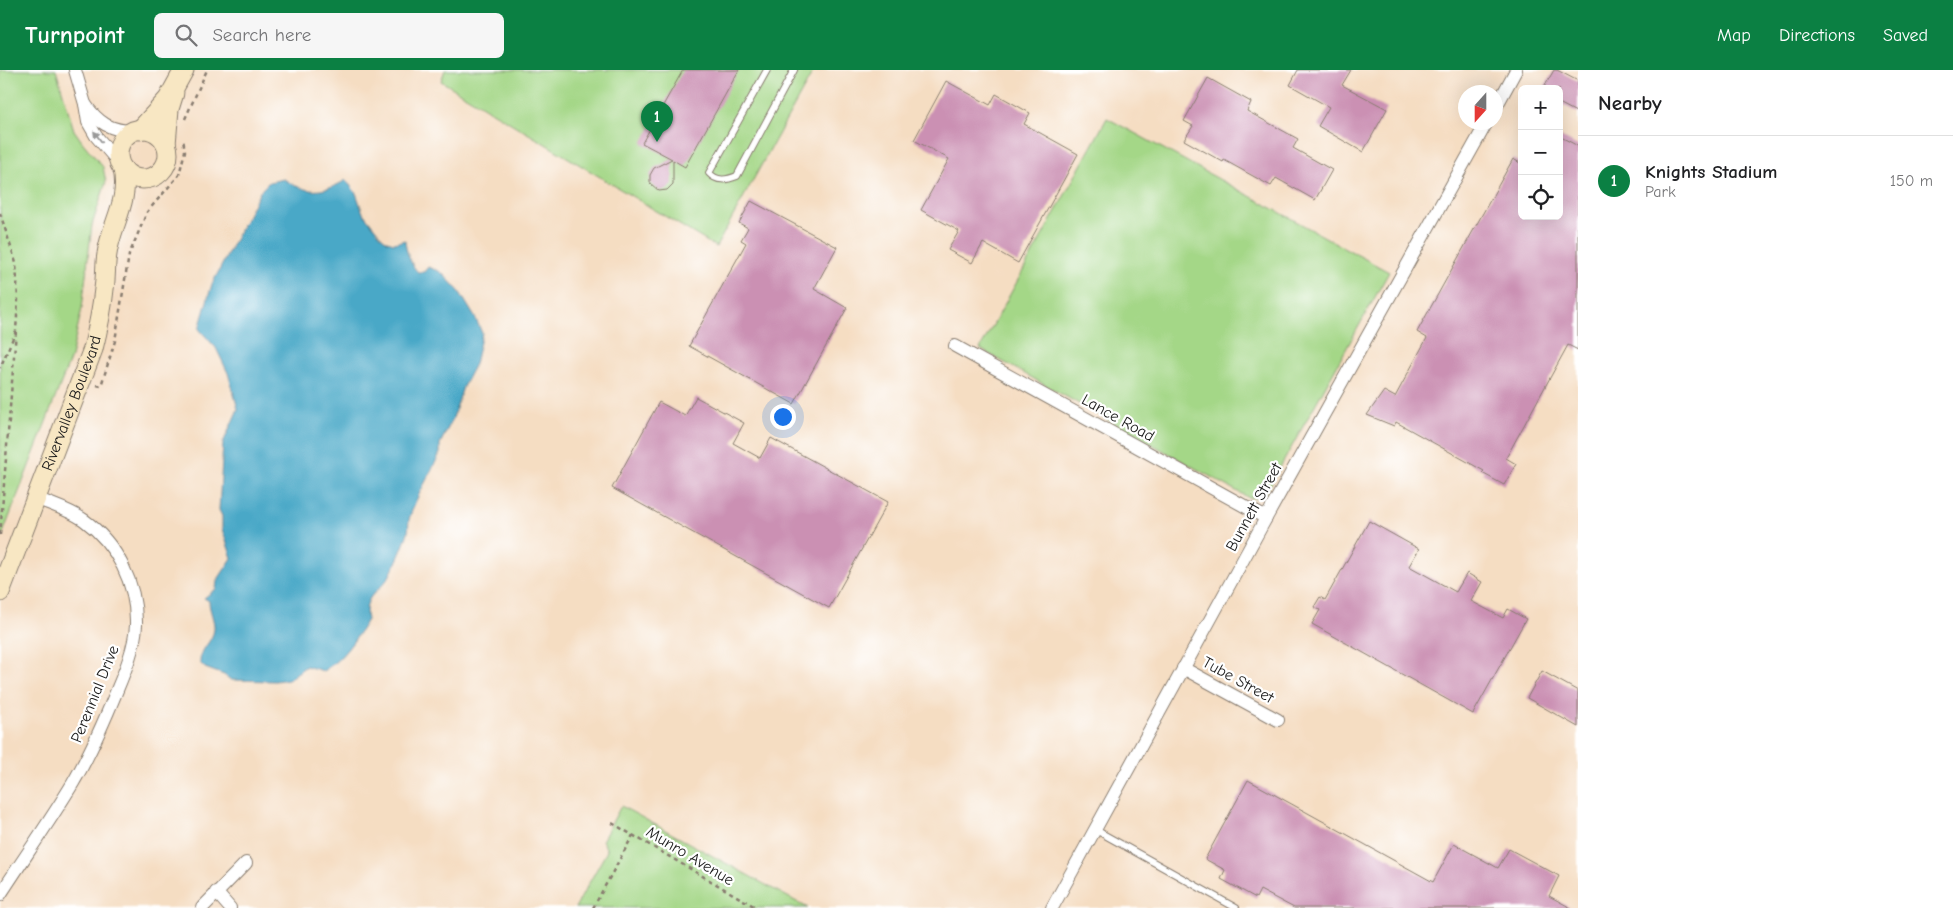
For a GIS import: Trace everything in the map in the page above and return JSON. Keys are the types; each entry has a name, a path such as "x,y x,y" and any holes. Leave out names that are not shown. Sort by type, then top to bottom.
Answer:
{"street":[{"path":"75,70 88,122 96,136 129,174 144,179 158,174 168,161 166,144 169,109 175,87"},
{"path":"122,167 119,158 120,145 128,134 137,130 168,98 184,70"},
{"path":"1503,94 1516,70"},
{"path":"85,104 94,117 115,130 155,132 166,144"},
{"name":"Bunnett Street","path":"1052,908 1266,518 1483,130"},
{"name":"Rivervalley Boulevard","path":"0,592 93,349 100,321 107,253 113,230 122,209 126,179 122,167"},
{"name":"Rivervalley Boulevard","path":"122,209 158,174"},
{"name":"Lance Road","path":"955,346 1266,518"},
{"name":"Perennial Drive","path":"0,895 72,783 94,744 121,679 136,627 133,594 127,575 120,559 108,542 83,520 36,498"},
{"name":"Tube Street","path":"1183,668 1278,720"},
{"path":"202,908 246,863"},
{"path":"216,892 230,908"}],"lane":[{"path":"767,70 709,172 714,178 726,180 737,176 794,70"},
{"path":"1094,829 1236,908"}],"path":[{"path":"0,213 16,263 18,300 0,535"},
{"path":"0,368 16,331"},
{"name":"Munro Avenue","path":"612,823 757,908"},
{"path":"593,908 633,835"}],"green space":[{"path":"0,70 56,70 74,130 103,167 106,182 92,225 82,308 71,357 0,541"},
{"path":"445,70 814,70 716,247 441,81"},
{"path":"1107,118 1389,272 1266,493 1259,498 1249,498 980,349"},
{"path":"621,806 808,908 575,908 607,851 602,841"}],"water":[{"path":"284,179 307,190 330,188 346,180 356,193 363,213 382,237 394,243 405,240 409,257 418,272 424,272 428,267 441,272 459,291 482,333 475,364 463,387 453,418 440,444 440,453 413,509 409,520 408,532 400,554 386,581 369,599 366,611 367,620 353,642 337,661 323,671 306,666 289,679 275,681 231,680 224,675 205,668 200,663 200,658 214,629 209,601 204,598 216,589 217,581 232,558 222,529 222,516 219,510 223,443 238,409 228,373 216,348 199,329 212,284 261,190 269,182"}],"building":[{"path":"683,70 739,70 685,167 673,160 673,184 667,190 659,191 650,183 650,175 654,168 672,159 642,143"},
{"path":"1298,70 1351,70 1342,85 1387,109 1363,152 1318,126 1329,107 1290,85"},
{"path":"1554,70 1578,81 1578,113 1563,105 1563,85 1545,85"},
{"path":"1208,78 1251,102 1247,111 1298,139 1293,148 1332,170 1315,200 1276,178 1271,186 1184,140 1193,126 1184,121"},
{"path":"946,81 990,105 996,94 1030,113 1024,124 1078,154 1018,263 983,243 972,263 948,250 959,231 921,210 949,159 914,140"},
{"path":"1563,138 1578,146 1578,350 1568,345 1506,458 1516,464 1504,485 1482,473 1484,471 1396,422 1394,426 1367,415 1384,391 1395,397 1427,338 1417,332 1513,159 1518,162 1518,220 1563,220"},
{"path":"751,201 837,247 814,289 847,308 794,404 689,346 746,243 741,240 748,228 739,223"},
{"path":"696,397 744,423 733,443 760,458 771,438 888,502 829,608 612,488 659,402 685,416"},
{"path":"1369,521 1419,549 1409,566 1456,592 1467,573 1482,582 1471,601 1503,618 1508,609 1526,619 1473,714 1312,624 1320,610 1314,607 1320,597 1325,600"},
{"path":"1542,671 1578,691 1578,727 1527,698"},
{"path":"1248,780 1433,882 1454,844 1498,868 1509,849 1559,876 1549,896 1571,908 1294,908 1260,890 1256,898 1221,879 1225,870 1205,859"}],"place":[{"name":"Knights Stadium","path":"657,142"}]}
